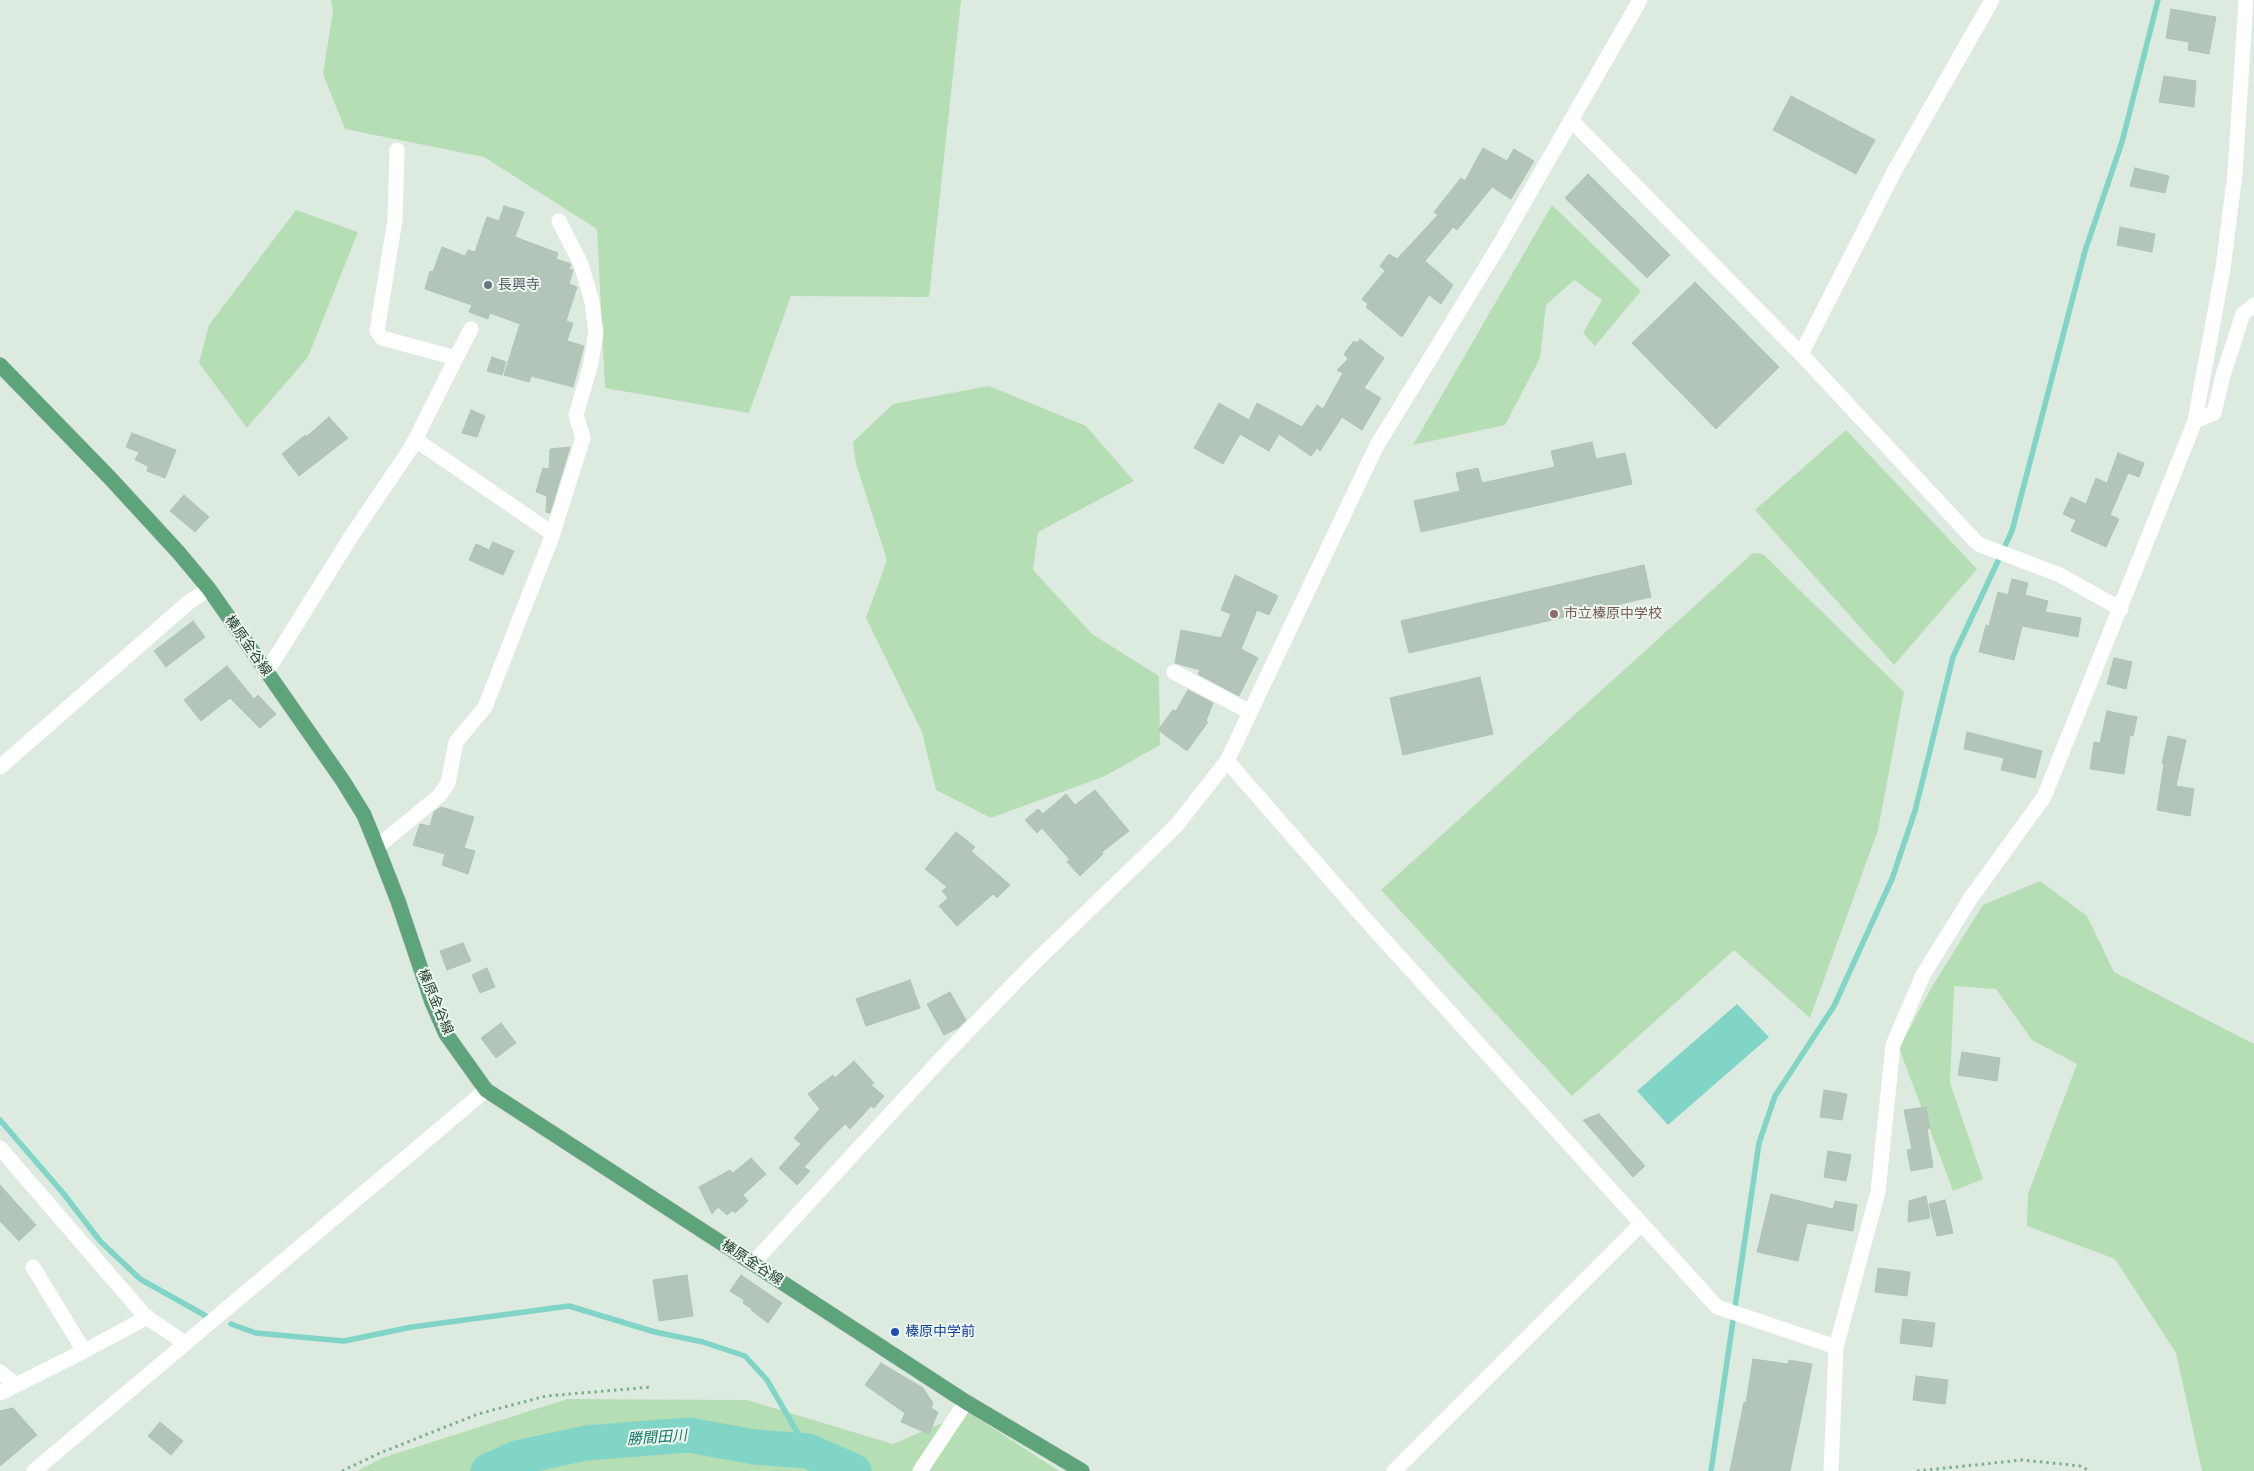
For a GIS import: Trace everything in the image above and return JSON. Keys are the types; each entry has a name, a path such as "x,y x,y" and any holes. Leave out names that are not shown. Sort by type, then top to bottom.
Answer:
{"main road":[{"name":"榛原金谷線","path":"0,365 110,478 179,553 208,589 343,781 364,815 398,901 432,1002 446,1034 486,1090 966,1402 1082,1471"}],"street":[{"path":"1624,0 1631,15"},
{"path":"752,1264 945,1055 1032,965 1176,826 1227,761 1376,447 1500,244 1640,0"},
{"path":"1801,354 1894,172 1992,0"},
{"path":"1831,1471 1836,1347 1878,1192 1893,1045 1922,975 1970,899 2044,797 2122,608 2195,422 2223,268 2234,182 2246,0"},
{"path":"1571,120 1801,354 1978,544 2058,574 2122,608"},
{"path":"398,150 395,220 376,331 382,338 456,358"},
{"path":"376,847 439,796 448,783 456,742 485,707 553,534 583,438 576,415 590,366 596,333 592,302 581,264 559,221"},
{"path":"2195,422 2214,413 2223,375 2243,314 2254,304"},
{"path":"266,673 352,535 416,440 472,328"},
{"path":"416,440 553,534"},
{"path":"0,767 189,602 208,589"},
{"path":"1174,672 1250,712"},
{"path":"1227,761 1320,869 1640,1225 1717,1307 1836,1347"},
{"path":"34,1471 486,1090"},
{"path":"0,1148 101,1267 148,1317 185,1343"},
{"path":"1394,1471 1640,1225"},
{"path":"33,1267 84,1351"},
{"path":"0,1393 148,1317"},
{"path":"0,1372 16,1385"},
{"path":"920,1471 966,1402"}],"path":[{"path":"342,1471 380,1453 478,1414 546,1396 652,1387"},
{"path":"1916,1471 2022,1460 2080,1466 2090,1471"}],"green space":[{"path":"331,0 961,0 929,297 791,296 749,413 605,388 597,229 484,157 345,129 323,74 333,11"},
{"path":"1552,205 1641,291 1595,346 1583,333 1602,300 1574,280 1546,305 1540,358 1505,425 1413,445"},
{"path":"296,210 358,232 308,357 247,428 199,363 209,325"},
{"path":"989,386 1086,426 1134,481 1038,532 1033,570 1092,634 1159,676 1160,745 1105,776 991,818 936,790 922,732 866,618 887,560 856,464 853,442 893,404"},
{"path":"1846,430 1977,569 1894,665 1755,510"},
{"path":"1753,553 1763,554 1904,692 1878,830 1810,1018 1734,950 1572,1096 1381,890"},
{"path":"2040,881 2087,916 2114,972 2254,1044 2254,1471 2202,1471 2176,1353 2115,1259 2027,1226 2028,1194 2077,1064 2032,1040 1996,989 1954,986 1950,1083 1983,1179 1953,1191 1899,1048 1933,985 1983,905"},
{"path":"567,1399 747,1400 893,1444 968,1412 1059,1471 357,1471 382,1458"}],"water":[{"path":"1737,1004 1769,1037 1668,1125 1637,1091"}],"building":[{"path":"2171,9 2216,17 2209,54 2188,50 2189,42 2166,38"},
{"path":"2164,76 2196,81 2194,107 2159,102"},
{"path":"1791,96 1875,140 1856,174 1773,130"},
{"path":"1483,148 1507,161 1514,149 1534,161 1511,199 1492,187 1457,230 1453,227 1425,261 1453,285 1441,304 1429,295 1402,337 1366,307 1368,304 1362,299 1385,271 1380,266 1389,254 1397,259 1438,215 1434,212 1461,178 1465,181"},
{"path":"2135,168 2169,176 2165,193 2130,186"},
{"path":"1588,174 1670,255 1647,278 1565,198"},
{"path":"504,206 524,212 515,237 558,253 556,259 571,264 569,269 573,270 569,284 577,287 566,321 573,323 567,341 584,346 573,387 531,376 529,382 504,375 520,324 490,313 488,319 469,312 472,305 425,289 430,271 433,272 442,247 465,256 468,250 475,252 487,217 499,221"},
{"path":"2120,227 2155,234 2152,252 2117,245"},
{"path":"1695,282 1779,367 1716,429 1632,343"},
{"path":"1360,339 1384,358 1364,388 1381,398 1362,430 1342,417 1320,451 1317,448 1311,456 1279,434 1269,451 1240,434 1223,464 1194,448 1219,403 1249,420 1257,403 1302,427 1317,405 1323,409 1343,373 1337,370 1348,359 1344,354 1354,341 1357,343"},
{"path":"492,357 506,362 502,375 487,371"},
{"path":"471,410 485,416 477,437 462,433"},
{"path":"329,417 348,438 299,476 282,454"},
{"path":"132,433 176,450 165,478 147,471 148,466 135,460 139,452 126,447"},
{"path":"1592,442 1596,459 1625,453 1632,484 1421,532 1414,501 1460,491 1456,473 1478,468 1482,483 1555,467 1551,451"},
{"path":"570,447 550,513 546,512 547,496 536,492 543,468 549,469 550,449"},
{"path":"2118,453 2144,463 2139,477 2128,473 2110,515 2119,519 2106,547 2071,531 2076,520 2063,514 2071,497 2086,504 2096,478 2107,483"},
{"path":"184,495 209,517 195,532 170,511"},
{"path":"493,542 514,551 503,575 469,560 476,544 489,550"},
{"path":"1644,565 1651,597 1409,653 1401,621"},
{"path":"1235,575 1278,596 1269,615 1257,610 1241,649 1258,658 1239,696 1198,674 1200,670 1175,663 1181,630 1221,638 1231,614 1221,610"},
{"path":"2012,579 2028,583 2025,595 2048,601 2045,612 2081,618 2078,637 2022,626 2014,660 1979,652 1986,625 1989,626 1998,592 2008,595"},
{"path":"193,621 205,637 166,667 154,651"},
{"path":"2114,658 2132,662 2126,689 2107,684"},
{"path":"227,666 254,699 258,695 276,714 260,728 230,698 201,721 184,700"},
{"path":"1480,677 1493,734 1403,755 1390,698"},
{"path":"1188,690 1213,703 1206,721 1208,722 1187,751 1158,730 1173,710 1176,711"},
{"path":"2107,711 2137,717 2133,736 2130,735 2124,774 2090,769 2094,742 2100,743"},
{"path":"1967,732 2042,751 2035,778 2001,770 2004,758 1964,749"},
{"path":"2168,736 2186,740 2176,786 2194,789 2190,816 2157,810 2164,764 2162,763"},
{"path":"1095,790 1129,831 1102,852 1103,854 1080,876 1067,862 1070,860 1042,828 1037,833 1025,820 1038,809 1043,814 1066,794 1075,805"},
{"path":"441,807 474,817 464,848 475,851 468,874 442,865 445,854 413,845 420,824 430,826 434,812"},
{"path":"956,832 975,847 971,851 1010,885 997,898 993,894 957,926 939,906 948,898 942,891 947,887 925,869"},
{"path":"463,943 471,961 447,970 440,951"},
{"path":"487,968 495,987 480,993 472,975"},
{"path":"910,980 920,1008 866,1026 856,999"},
{"path":"950,992 966,1020 958,1028 944,1035 927,1004"},
{"path":"501,1023 516,1043 496,1058 481,1038"},
{"path":"1962,1052 2000,1058 1997,1081 1958,1075"},
{"path":"854,1061 874,1083 871,1085 884,1096 874,1108 871,1106 850,1129 845,1124 827,1142 804,1167 810,1171 797,1185 779,1168 801,1144 794,1138 820,1109 808,1094 833,1075 835,1078"},
{"path":"1824,1090 1847,1094 1842,1120 1820,1117"},
{"path":"1926,1107 1930,1128 1927,1129 1933,1167 1911,1171 1907,1150 1912,1149 1904,1110"},
{"path":"1599,1114 1645,1166 1633,1177 1583,1120"},
{"path":"1828,1151 1851,1155 1846,1181 1824,1177"},
{"path":"751,1158 766,1174 743,1195 748,1201 735,1213 733,1210 727,1215 718,1207 712,1214 699,1187 730,1170 733,1173"},
{"path":"0,1185 36,1225 19,1241 0,1221"},
{"path":"1771,1194 1833,1209 1835,1201 1857,1205 1853,1231 1807,1223 1798,1261 1757,1252"},
{"path":"1926,1196 1930,1218 1908,1222 1909,1201"},
{"path":"1945,1200 1953,1233 1937,1236 1929,1204"},
{"path":"1878,1268 1910,1272 1907,1296 1875,1292"},
{"path":"687,1275 693,1316 659,1321 653,1280"},
{"path":"741,1275 782,1303 768,1323 743,1303 744,1300 730,1291"},
{"path":"1903,1319 1935,1323 1932,1347 1900,1343"},
{"path":"1753,1359 1788,1364 1789,1360 1812,1364 1790,1471 1730,1471 1744,1402 1746,1403"},
{"path":"881,1363 923,1388 933,1403 931,1408 938,1412 929,1434 901,1422 905,1413 865,1385"},
{"path":"1916,1376 1948,1380 1945,1404 1913,1400"},
{"path":"13,1408 37,1435 0,1466 0,1411"},
{"path":"160,1422 183,1441 171,1455 148,1436"}],"waterway":[{"path":"1711,1471 1759,1143 1775,1096 1834,1006 1892,879 1915,811 1953,657 2012,531 2085,251 2122,142 2158,0"},
{"path":"0,1120 63,1193 100,1241 140,1279 206,1316"},
{"path":"231,1324 256,1333 344,1341 412,1327 569,1306 655,1332 703,1342 745,1356 767,1380 808,1451"},
{"name":"勝間田川","path":"488,1471 516,1458 586,1443 689,1435 754,1447 808,1451 854,1471"}],"place":[{"name":"長興寺","path":"488,285"},
{"name":"市立榛原中学校","path":"1554,614"},
{"name":"榛原中学前","path":"895,1332"}]}
